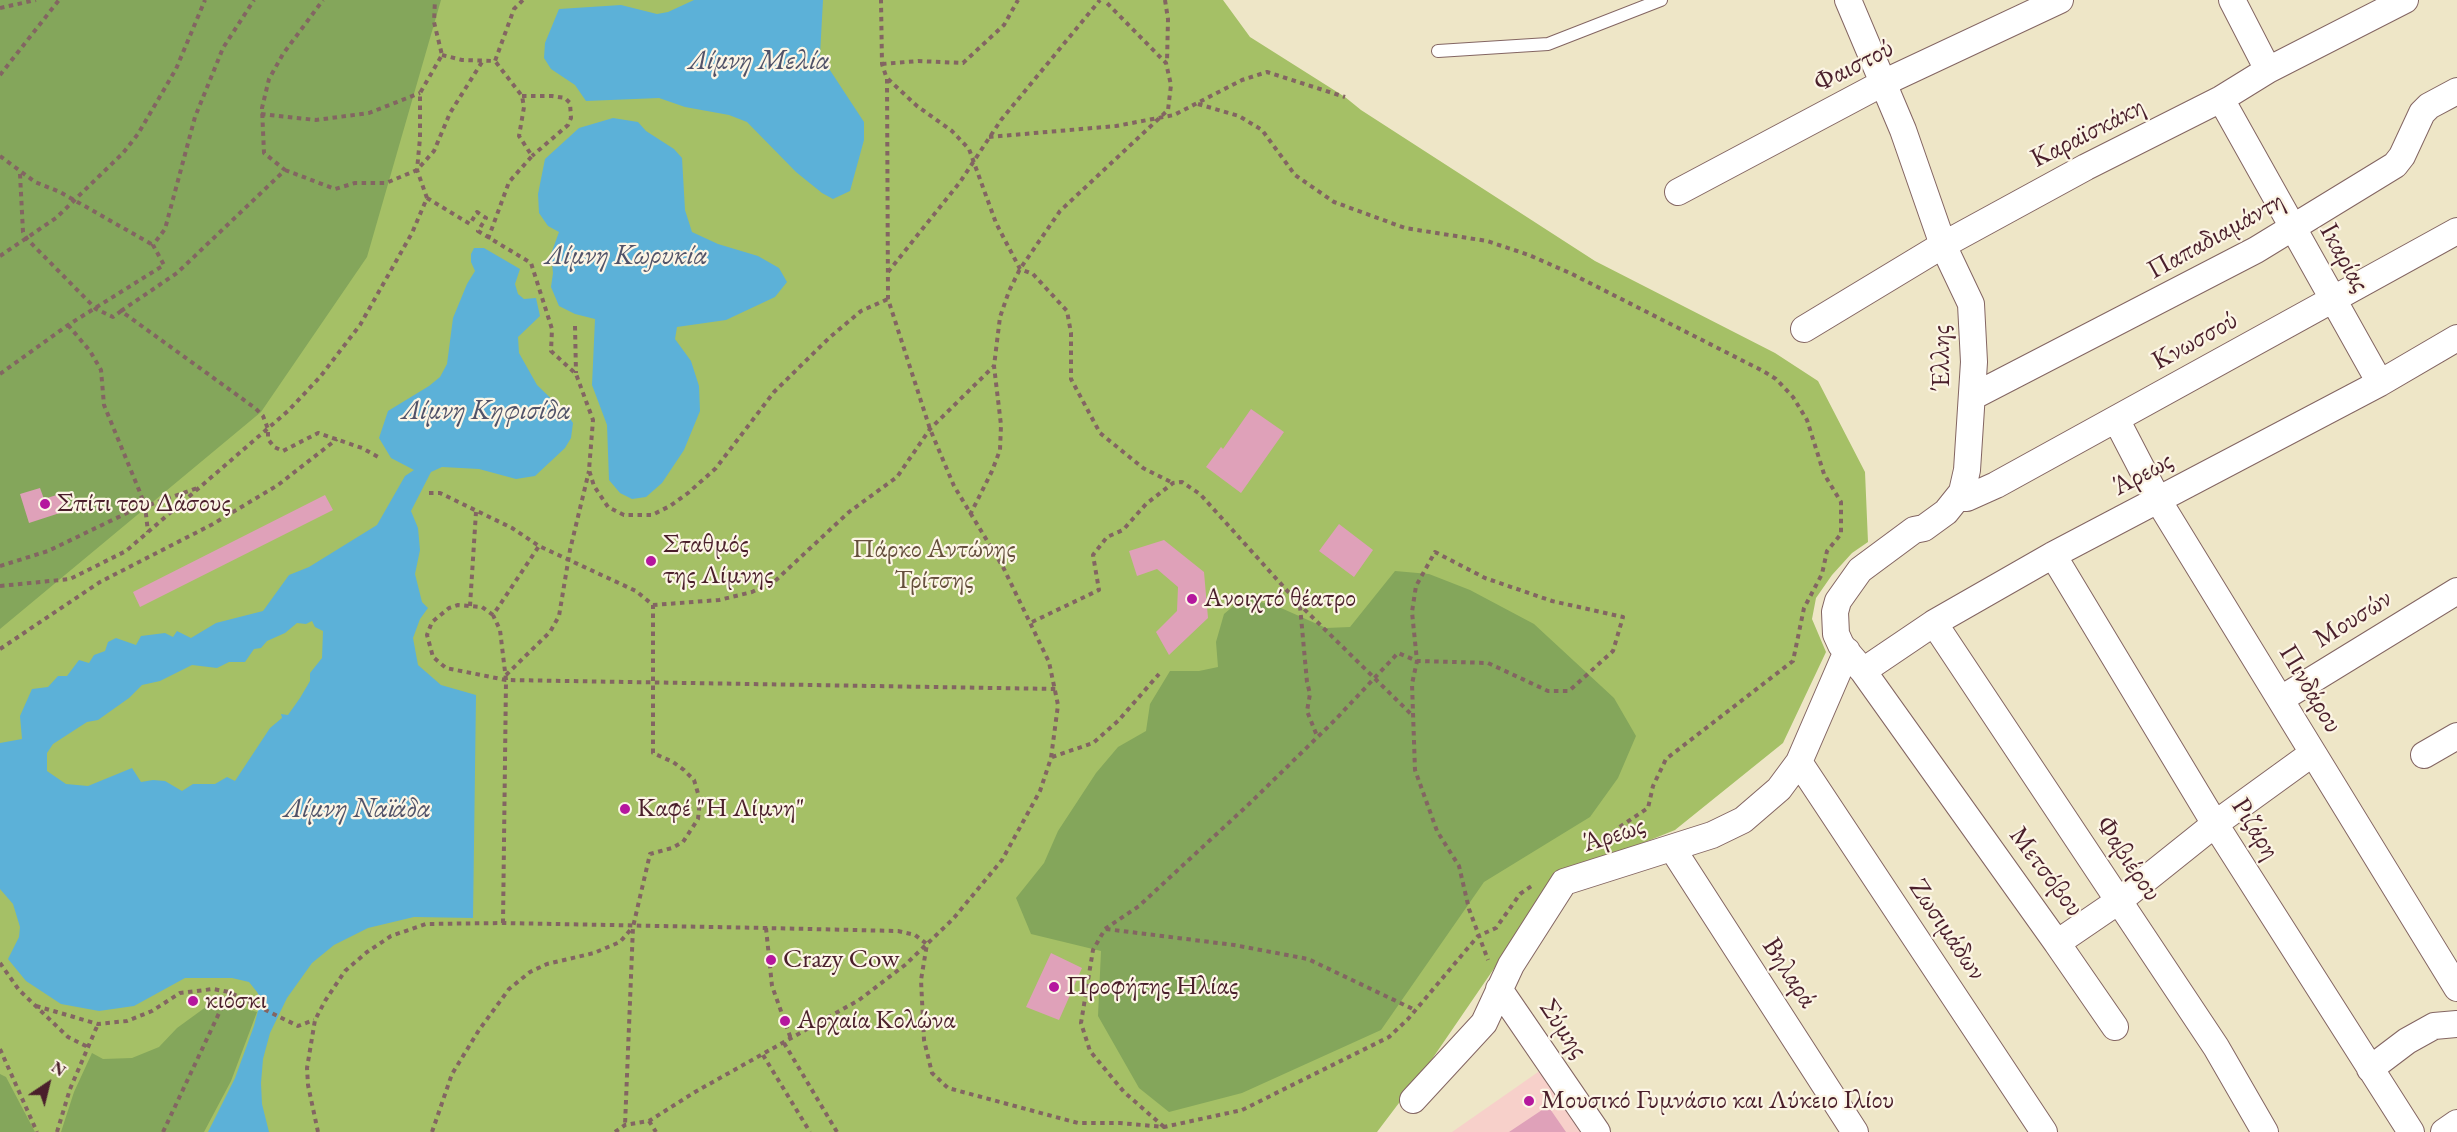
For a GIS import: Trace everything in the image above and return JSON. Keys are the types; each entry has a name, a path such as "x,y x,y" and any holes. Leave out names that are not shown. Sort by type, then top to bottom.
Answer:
{"street":[{"name":"Φαιστού","path":"1678,192 1882,83 2060,0"},
{"path":"2232,0 2268,70"},
{"name":"Καραϊσκάκη","path":"1804,329 1943,244 2086,167 2221,99 2268,70 2405,0"},
{"name":"Έλλης","path":"1856,2 1882,83 1910,149 1943,244 1971,304 1974,333 1972,397 1967,470 1959,498"},
{"name":"Παπαδιαμάντη","path":"1972,397 2182,290 2294,229 2394,165 2402,156 2422,113 2429,106 2457,91"},
{"name":"Ικαρίας","path":"2221,99 2380,383"},
{"name":"Κνωσσού","path":"1959,498 1967,498 1996,485 2457,231"},
{"name":"Άρεως","path":"1413,1100 1484,1023 1521,949 1564,882 1712,835 1743,820 1779,789 1799,762 1855,661 1934,623 2053,555 2380,383 2457,338"},
{"name":"Πινδάρου","path":"2116,419 2158,500 2457,988"},
{"path":"1855,661 1836,634 1835,612 1838,601 1860,570 1914,530 1924,528 1946,512 1959,498"},
{"name":"Ριζάρη","path":"2053,555 2216,824 2411,1132"},
{"name":"Μουσών","path":"2281,699 2457,591"},
{"name":"Φαβιέρου","path":"1934,623 2216,1047 2265,1132"},
{"name":"Μετσόβου","path":"1855,661 2057,943 2120,900 2216,824 2313,753"},
{"path":"2424,755 2457,735"},
{"name":"Ζωσιμάδων","path":"1799,762 2044,1132"},
{"name":"Βηλαρά","path":"1672,848 1856,1132"},
{"path":"2057,943 2115,1027"},
{"name":"Σύμης","path":"1499,989 1597,1132"},
{"path":"2370,1069 2434,1026 2457,1024"},
{"path":"2444,1132 2457,1123"}],"lane":[{"path":"1438,51 1548,44 1661,0"}],"path":[{"path":"0,8 36,0"},
{"path":"0,75 59,0"},
{"path":"0,256 27,239 75,201 123,153 138,134 177,69 205,0"},
{"path":"153,245 165,229 180,166 212,72 254,0"},
{"path":"323,0 274,71 261,114 264,153 285,170 335,189 355,183 386,183 417,170 434,150 450,113 482,62"},
{"path":"435,0 434,22 442,55 420,93 417,170 428,198 470,224 477,212 486,218 478,231 492,243 531,263 552,329 551,351 576,374"},
{"path":"495,61 514,9 523,0"},
{"path":"615,1132 626,1125 649,1121 878,987 953,920 1002,860 1040,790 1051,758 1056,727 1056,688 1049,662 1032,622 1003,567 970,515 930,429 888,299 887,79 882,64 881,0"},
{"path":"882,64 918,61 963,63 1004,25 1018,0"},
{"path":"887,273 973,163 989,137 1102,0 1166,63"},
{"path":"970,515 1000,450 1001,425 994,366 1000,317 1020,269 1060,211 1168,110 1171,85 1166,63 1168,19 1165,0"},
{"path":"442,55 482,62 495,61"},
{"path":"495,61 522,96 524,107 519,136 532,156"},
{"path":"989,137 1116,126 1174,115 1198,105 1242,80 1267,72 1346,97"},
{"path":"887,79 917,106 964,142 969,149 996,223 1020,269 1033,274 1067,311 1071,333 1071,379 1101,433 1143,468 1173,483"},
{"path":"261,114 316,120 369,113 420,93"},
{"path":"488,239 509,182 532,156 568,125 571,118 570,103 565,98 522,96"},
{"path":"1198,105 1239,116 1262,130 1295,175 1334,202 1405,228 1487,241 1529,255 1572,274 1763,371 1793,397 1807,420 1824,474 1841,502 1841,534 1827,551 1822,574 1804,608 1793,661 1666,759 1653,786 1648,808 1618,828 1595,853"},
{"path":"0,156 20,174 75,201 153,245 164,265 68,325 0,374"},
{"path":"20,174 23,232 27,239 96,309 113,317 177,273 285,170"},
{"path":"0,586 70,579 126,551 268,429 320,377 360,325 412,233 428,198"},
{"path":"589,470 598,495 616,512 639,516 652,515 670,506 716,468 774,392 842,326 861,311 888,299"},
{"path":"121,311 255,408 263,416 268,429 268,439 274,447 283,451 318,433 380,458"},
{"path":"68,325 90,351 101,370 107,414 145,506 148,532"},
{"path":"506,677 550,632 559,616 589,470 593,420 576,374 575,326"},
{"path":"429,493 440,493 512,528 539,546 636,591 653,605 719,600 752,592 775,581 849,512 897,477 930,429 994,366"},
{"path":"0,649 100,582 213,524 278,485 337,440"},
{"path":"1032,622 1099,590 1093,555 1107,537 1123,530 1146,504 1173,483 1182,482 1200,494 1300,605 1412,715"},
{"path":"0,566 48,551 145,506 204,485"},
{"path":"470,606 476,512"},
{"path":"493,615 539,546"},
{"path":"1164,1127 1124,1092 1090,1051 1081,1023 1093,950 1105,929 1139,906 1317,736 1398,653 1417,661 1488,663 1548,691 1569,691 1612,651 1623,617 1551,601 1485,578 1435,552 1416,586 1412,612 1417,661 1412,684 1415,770 1426,807 1446,849 1459,867 1478,936 1499,989"},
{"path":"626,1125 633,927 650,854 683,842 692,831 699,812 700,800 694,780 674,762 653,753 655,683 653,605"},
{"path":"1300,605 1306,682 1310,694 1307,711 1317,736"},
{"path":"503,923 506,677 500,630 493,615 482,607 449,608 432,622 427,635 433,657 446,668 506,677 655,683 1056,688"},
{"path":"1051,758 1093,743 1118,722 1159,674"},
{"path":"927,944 921,980 924,1040 932,1073 948,1088 1078,1123 1119,1123 1164,1127 1242,1110 1375,1046 1399,1028 1478,936 1496,928 1520,894 1539,882"},
{"path":"318,1132 307,1076 309,1045 315,1020 345,971 366,952 391,936 426,924 503,923 898,931 915,935 927,944"},
{"path":"432,1132 452,1074 479,1030 509,989 531,972 547,964 594,953 620,942 633,927"},
{"path":"766,928 771,986 791,1039"},
{"path":"1105,929 1234,945 1308,959 1415,1010"},
{"path":"0,963 19,990 68,1037 88,1047"},
{"path":"36,1006 98,1024 127,1021 152,1011 180,993 213,989 229,992 257,1008 298,1026 315,1020"},
{"path":"163,1132 229,992"},
{"path":"57,1132 98,1024"},
{"path":"784,1043 837,1132"},
{"path":"0,1049 37,1132"},
{"path":"763,1055 810,1132"},
{"path":"649,1121 656,1132"}],"shaded area":[{"name":"Μουσικό Γυμνάσιο και Λύκειο Ιλίου","path":"1541,1070 1583,1132 1452,1132"}],"green space":[{"name":"Πάρκο Αντώνης Τρίτσης","path":"0,0 1223,0 1250,37 1595,261 1775,353 1818,381 1865,472 1868,542 1852,553 1832,575 1816,598 1812,619 1826,652 1783,743 1675,830 1556,878 1430,1062 1377,1132 0,1132"},
{"path":"0,0 441,0 367,257 261,412 0,629"},
{"path":"1395,571 1429,574 1470,590 1534,624 1614,698 1636,736 1618,778 1590,817 1484,882 1381,1030 1242,1093 1169,1112 1139,1088 1098,1016 1101,951 1031,934 1016,898 1044,863 1058,831 1096,773 1118,747 1146,731 1150,704 1170,671 1199,671 1218,667 1216,642 1224,614 1244,597 1281,608 1326,628 1350,627"},
{"path":"210,1004 227,1009 233,1005 257,1012 231,1081 204,1132 61,1132 74,1092 92,1053 103,1059 132,1058 159,1047 177,1028"},
{"path":"0,1074 6,1077 35,1132 0,1132"}],"water":[{"name":"Λίμνη Μελία","path":"694,0 823,0 820,55 864,122 864,140 850,191 833,199 822,193 796,172 747,122 729,115 685,107 659,98 586,101 575,85 551,69 544,58 545,43 559,9 621,5 657,14 668,12"},
{"name":"Λίμνη Κωρυκία","path":"613,118 638,122 646,131 674,149 682,158 685,210 692,232 718,244 758,256 779,268 787,282 775,297 726,320 677,327 675,339 691,361 699,386 700,411 684,450 662,483 646,497 632,499 620,493 609,480 607,425 592,385 595,319 575,314 559,306 551,287 553,273 551,254 559,232 548,226 539,213 538,194 545,159 579,128"},
{"name":"Λίμνη Ναϊάδα","path":"474,248 484,248 520,269 515,284 518,294 524,299 536,298 540,316 518,337 519,353 537,385 573,423 571,438 565,448 535,476 516,479 479,469 442,467 431,472 411,511 418,528 420,550 415,574 422,602 428,608 420,619 413,638 418,665 441,685 476,695 473,918 414,917 368,928 334,945 312,963 287,998 270,1033 263,1059 261,1083 262,1104 269,1132 208,1132 235,1078 261,999 249,982 232,978 185,978 134,1006 99,1011 61,1004 26,981 8,959 19,937 20,927 13,904 0,889 0,743 22,739 20,716 32,689 48,687 58,676 67,676 79,660 89,663 94,655 105,651 108,642 116,638 136,645 141,636 165,633 173,637 177,631 191,638 216,623 263,611 289,575 309,567 377,525 405,476 414,470 391,458 379,438 388,411 429,386 440,377 447,364 453,318 475,271 471,262","holes":["312,621 315,627 323,631 322,658 310,673 310,681 288,715 281,714 282,718 270,728 235,781 227,777 215,784 193,784 182,791 165,781 141,782 132,768 88,786 66,784 47,771 47,753 53,744 87,722 98,720 129,698 142,685 160,681 192,665 217,668 229,662 245,662 254,649 261,648 267,641 285,633 297,623 306,624"]}],"building":[{"path":"1251,409 1284,432 1241,493 1206,467 1221,447 1223,449"},
{"name":"Σπίτι του Δάσους","path":"40,488 44,499 63,493 69,510 29,523 20,494"},
{"path":"325,495 333,510 140,607 133,592"},
{"path":"1339,524 1373,550 1354,577 1319,551"},
{"name":"Ανοιχτό θέατρο","path":"1164,540 1204,572 1208,618 1169,655 1156,632 1177,611 1178,587 1157,569 1137,576 1129,551"},
{"name":"Προφήτης Ηλίας","path":"1051,953 1082,968 1059,1020 1026,1007"},
{"path":"1548,1106 1566,1132 1509,1132"}],"place":[{"name":"Σπίτι του Δάσους","path":"45,504"},
{"name":"Σταθμός της Λίμνης","path":"651,561"},
{"name":"Ανοιχτό θέατρο","path":"1192,599"},
{"name":"Καφέ \"Η Λίμνη\"","path":"625,809"},
{"name":"Crazy Cow","path":"771,960"},
{"name":"Προφήτης Ηλίας","path":"1054,987"},
{"name":"κιόσκι","path":"193,1001"},
{"name":"Αρχαία Κολώνα","path":"785,1021"},
{"name":"Μουσικό Γυμνάσιο και Λύκειο Ιλίου","path":"1529,1101"}],"water label":[{"name":"Λίμνη Κηφισίδα","path":"486,411"}]}
